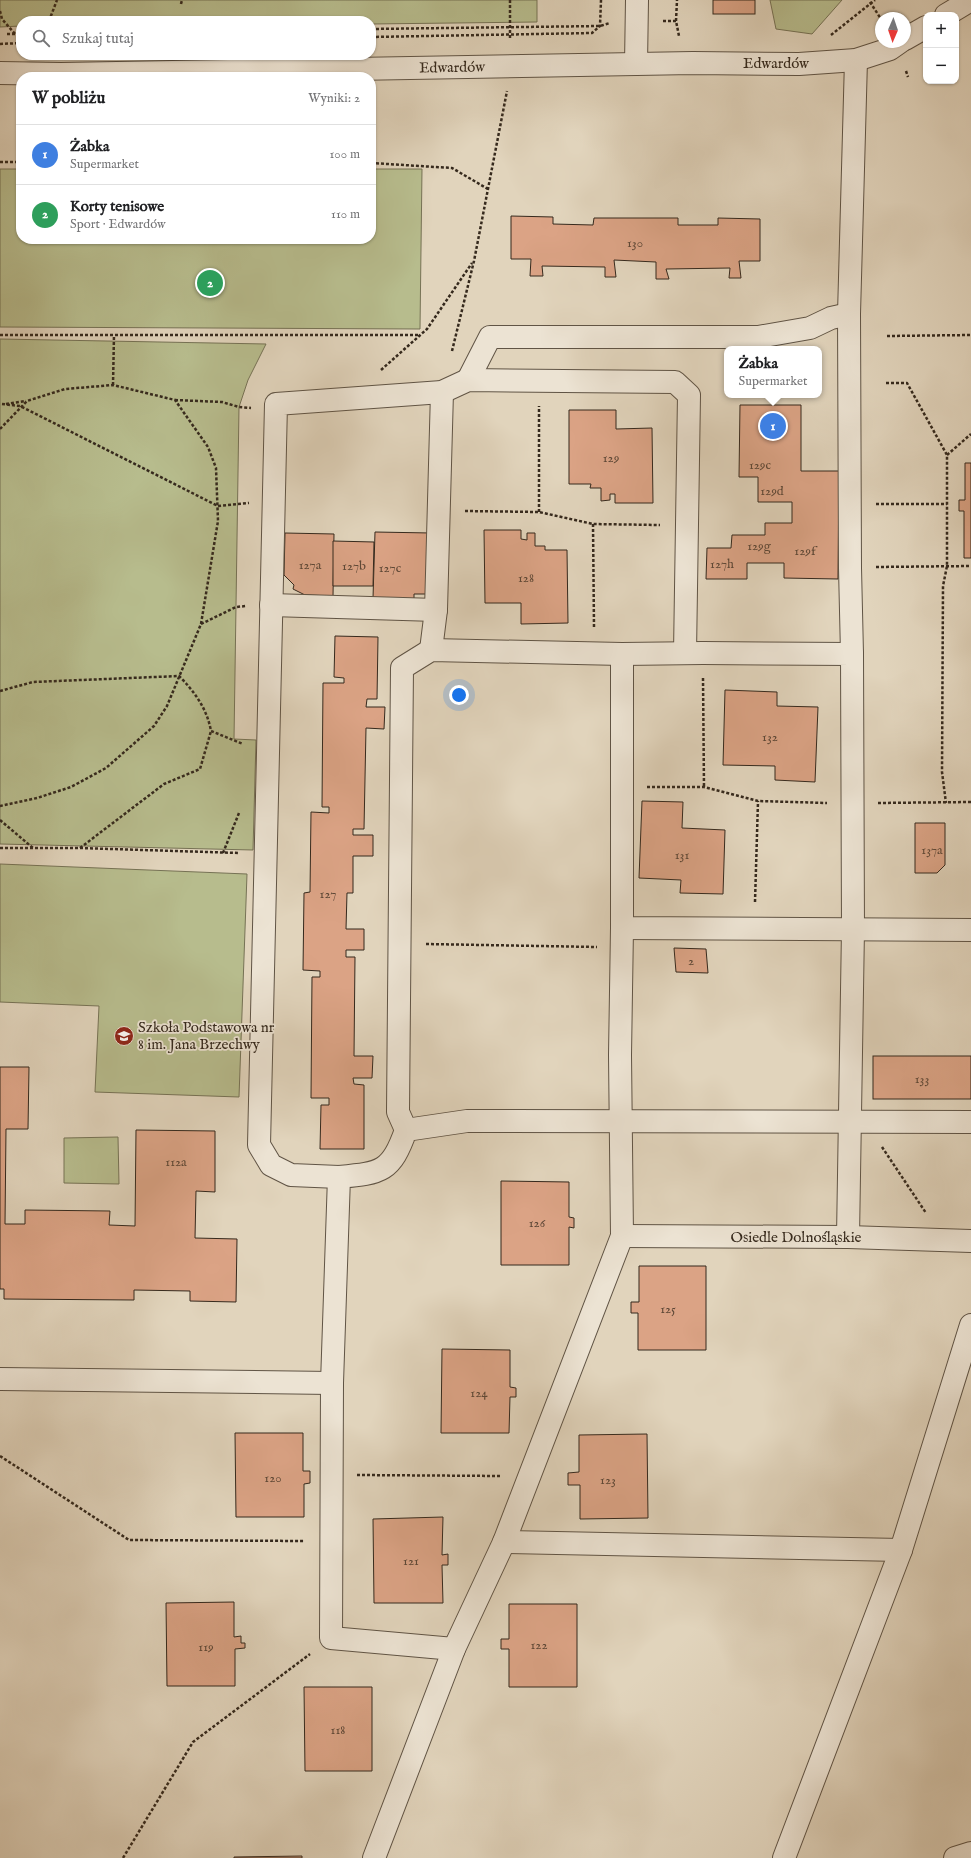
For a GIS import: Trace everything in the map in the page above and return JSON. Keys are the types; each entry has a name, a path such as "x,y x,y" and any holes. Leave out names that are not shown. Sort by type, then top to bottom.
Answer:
{"street":[{"path":"636,64 637,0"},
{"path":"951,12 971,0"},
{"path":"911,36 923,29"},
{"name":"Edwardów","path":"175,72 636,64 799,64 856,60 889,48"},
{"path":"848,1237 853,929 849,314 856,60"},
{"name":"Edwardów","path":"0,73 16,73"},
{"path":"468,380 490,338 758,337 810,328 831,318 849,314"},
{"path":"694,653 687,525 688,395 675,382 468,380 442,392 276,404 259,1145 271,1165 291,1175 339,1177 372,1174 391,1162 400,1148 406,1130 398,1112 402,668 431,650 622,654 852,654"},
{"path":"431,650 436,610 442,392"},
{"path":"271,605 436,610"},
{"path":"374,1858 454,1649 504,1542 528,1476 622,1236 620,1122 622,938 622,654"},
{"path":"622,938 755,929 971,930"},
{"path":"406,1130 467,1121 971,1122"},
{"path":"339,1177 332,1383 331,1638 454,1649"},
{"name":"Osiedle Dolnośląskie","path":"622,1236 848,1237 971,1241"},
{"path":"784,1858 901,1550 971,1325"},
{"path":"0,1379 332,1383"},
{"path":"504,1542 901,1550"},
{"path":"955,1858 971,1853"}],"path":[{"path":"51,16 57,0"},
{"path":"181,4 182,0"},
{"path":"510,0 510,46"},
{"path":"376,37 592,33 600,26 601,0"},
{"path":"676,21 677,0"},
{"path":"872,0 870,2 877,12"},
{"path":"0,10 2,18 14,34"},
{"path":"376,29 600,26 613,22"},
{"path":"7,34 14,34"},
{"path":"0,44 16,43"},
{"path":"442,392 474,261 508,87"},
{"path":"0,162 16,162"},
{"path":"376,163 452,168 488,189"},
{"path":"385,396 381,370 427,329 474,261"},
{"path":"0,335 420,335"},
{"path":"113,385 114,335"},
{"path":"886,336 971,335"},
{"path":"539,381 539,512"},
{"path":"886,382 907,383 948,455 947,566 943,586 942,772 946,803"},
{"path":"1,404 27,401 65,389 113,385 176,400 222,402 239,407 275,408"},
{"path":"0,806 37,798 71,787 106,768 154,726 168,706 201,624 218,521 216,468 208,446 176,400"},
{"path":"0,429 20,406 27,401"},
{"path":"1,404 20,406 218,506 273,500"},
{"path":"948,455 971,434"},
{"path":"850,503 947,504"},
{"path":"438,511 539,512 593,524 687,525"},
{"path":"593,524 594,653"},
{"path":"850,568 971,566"},
{"path":"201,624 236,607 271,605"},
{"path":"694,653 704,787"},
{"path":"0,691 33,682 179,676 191,688 204,709 211,731 200,769 164,784 80,848"},
{"path":"211,731 245,745"},
{"path":"621,786 704,787 758,801 852,803 971,802"},
{"path":"755,929 758,801"},
{"path":"0,820 34,848"},
{"path":"0,848 80,848 266,854"},
{"path":"399,943 622,938"},
{"path":"879,1144 927,1216"},
{"path":"0,1456 129,1540 332,1541"},
{"path":"332,1475 528,1476"},
{"path":"123,1858 193,1742 254,1694 331,1638"}],"green space":[{"path":"0,0 537,0 537,22 376,24 376,16 16,16 16,26 0,27"},
{"path":"770,0 842,0 812,34 776,29"},
{"path":"0,169 16,169 16,244 376,244 376,169 422,169 420,329 0,327"},
{"path":"0,339 266,344 248,380 239,407 234,739 256,740 253,850 0,844"},
{"path":"0,864 247,874 239,1097 95,1092 99,1006 0,1002"},
{"path":"118,1137 119,1184 64,1183 64,1138"}],"building":[{"path":"713,0 755,0 755,14 713,14"},
{"path":"511,216 553,217 553,224 593,225 594,218 678,218 678,225 718,225 718,218 760,219 760,261 739,261 741,278 729,278 730,268 666,269 669,279 656,279 656,262 614,260 616,277 605,277 605,267 542,266 543,276 530,276 531,259 511,259"},
{"path":"740,405 801,405 801,471 839,471 838,579 784,578 784,563 747,563 747,579 706,579 707,548 731,548 732,535 765,535 765,523 792,523 792,502 758,502 758,477 739,477"},
{"path":"569,410 616,410 616,429 652,428 653,503 615,503 615,494 610,494 610,500 601,501 601,488 590,488 591,484 569,484"},
{"path":"965,463 971,463 971,558 964,558 964,511 959,511 959,500 965,500"},
{"path":"484,530 521,530 521,539 527,540 527,533 535,533 535,546 545,546 545,550 567,550 568,623 521,624 521,603 485,603"},
{"path":"375,532 431,533 429,594 414,594 414,599 373,598"},
{"path":"285,533 334,534 333,596 305,595 293,589 294,585 284,575"},
{"path":"333,541 374,542 373,586 333,586"},
{"path":"335,636 378,637 377,699 367,699 366,707 385,707 384,729 366,728 364,829 353,829 353,835 373,835 373,856 353,856 353,893 347,893 346,929 364,929 364,950 346,950 346,957 355,957 354,1056 373,1056 372,1078 353,1078 354,1084 364,1085 364,1149 320,1149 321,1105 329,1105 329,1098 311,1098 312,977 320,977 320,971 303,970 304,893 310,892 311,812 329,813 329,807 322,807 323,683 344,683 344,678 334,677"},
{"path":"725,690 777,692 777,706 818,707 815,782 775,780 775,766 723,765"},
{"path":"642,801 683,802 682,828 725,830 723,894 680,893 681,880 639,878"},
{"path":"915,823 945,823 945,865 937,873 915,873"},
{"path":"674,948 706,949 708,973 676,972"},
{"path":"873,1056 971,1056 971,1099 873,1099"},
{"path":"0,1067 29,1067 28,1129 6,1129 5,1224 25,1224 25,1210 110,1211 109,1225 135,1226 136,1130 215,1131 215,1192 196,1191 195,1238 237,1239 236,1302 190,1301 190,1291 134,1290 134,1300 4,1299 4,1289 0,1289"},
{"path":"501,1181 569,1182 569,1217 574,1218 574,1228 569,1227 569,1265 501,1265"},
{"path":"639,1266 706,1266 706,1350 638,1350 638,1313 631,1313 631,1302 639,1302"},
{"path":"442,1349 510,1350 510,1387 516,1388 516,1397 510,1397 509,1433 441,1433"},
{"path":"235,1433 303,1433 303,1471 310,1471 310,1483 304,1484 304,1517 236,1517"},
{"path":"647,1434 648,1518 580,1519 580,1485 568,1485 568,1473 579,1472 579,1435"},
{"path":"443,1517 442,1555 448,1554 448,1565 442,1565 443,1603 374,1603 373,1519"},
{"path":"234,1602 234,1637 241,1636 241,1643 245,1643 245,1648 235,1649 235,1686 167,1686 166,1603"},
{"path":"509,1604 577,1604 577,1687 509,1687 509,1649 501,1649 501,1639 509,1639"},
{"path":"304,1687 372,1687 372,1771 305,1771"},
{"path":"302,1856 302,1858 234,1858 234,1857"}],"place":[{"name":"Korty tenisowe","path":"210,283"},
{"name":"Żabka","path":"773,426"},
{"name":"Szkoła Podstawowa nr 8 im. Jana Brzechwy","path":"124,1036"}]}
